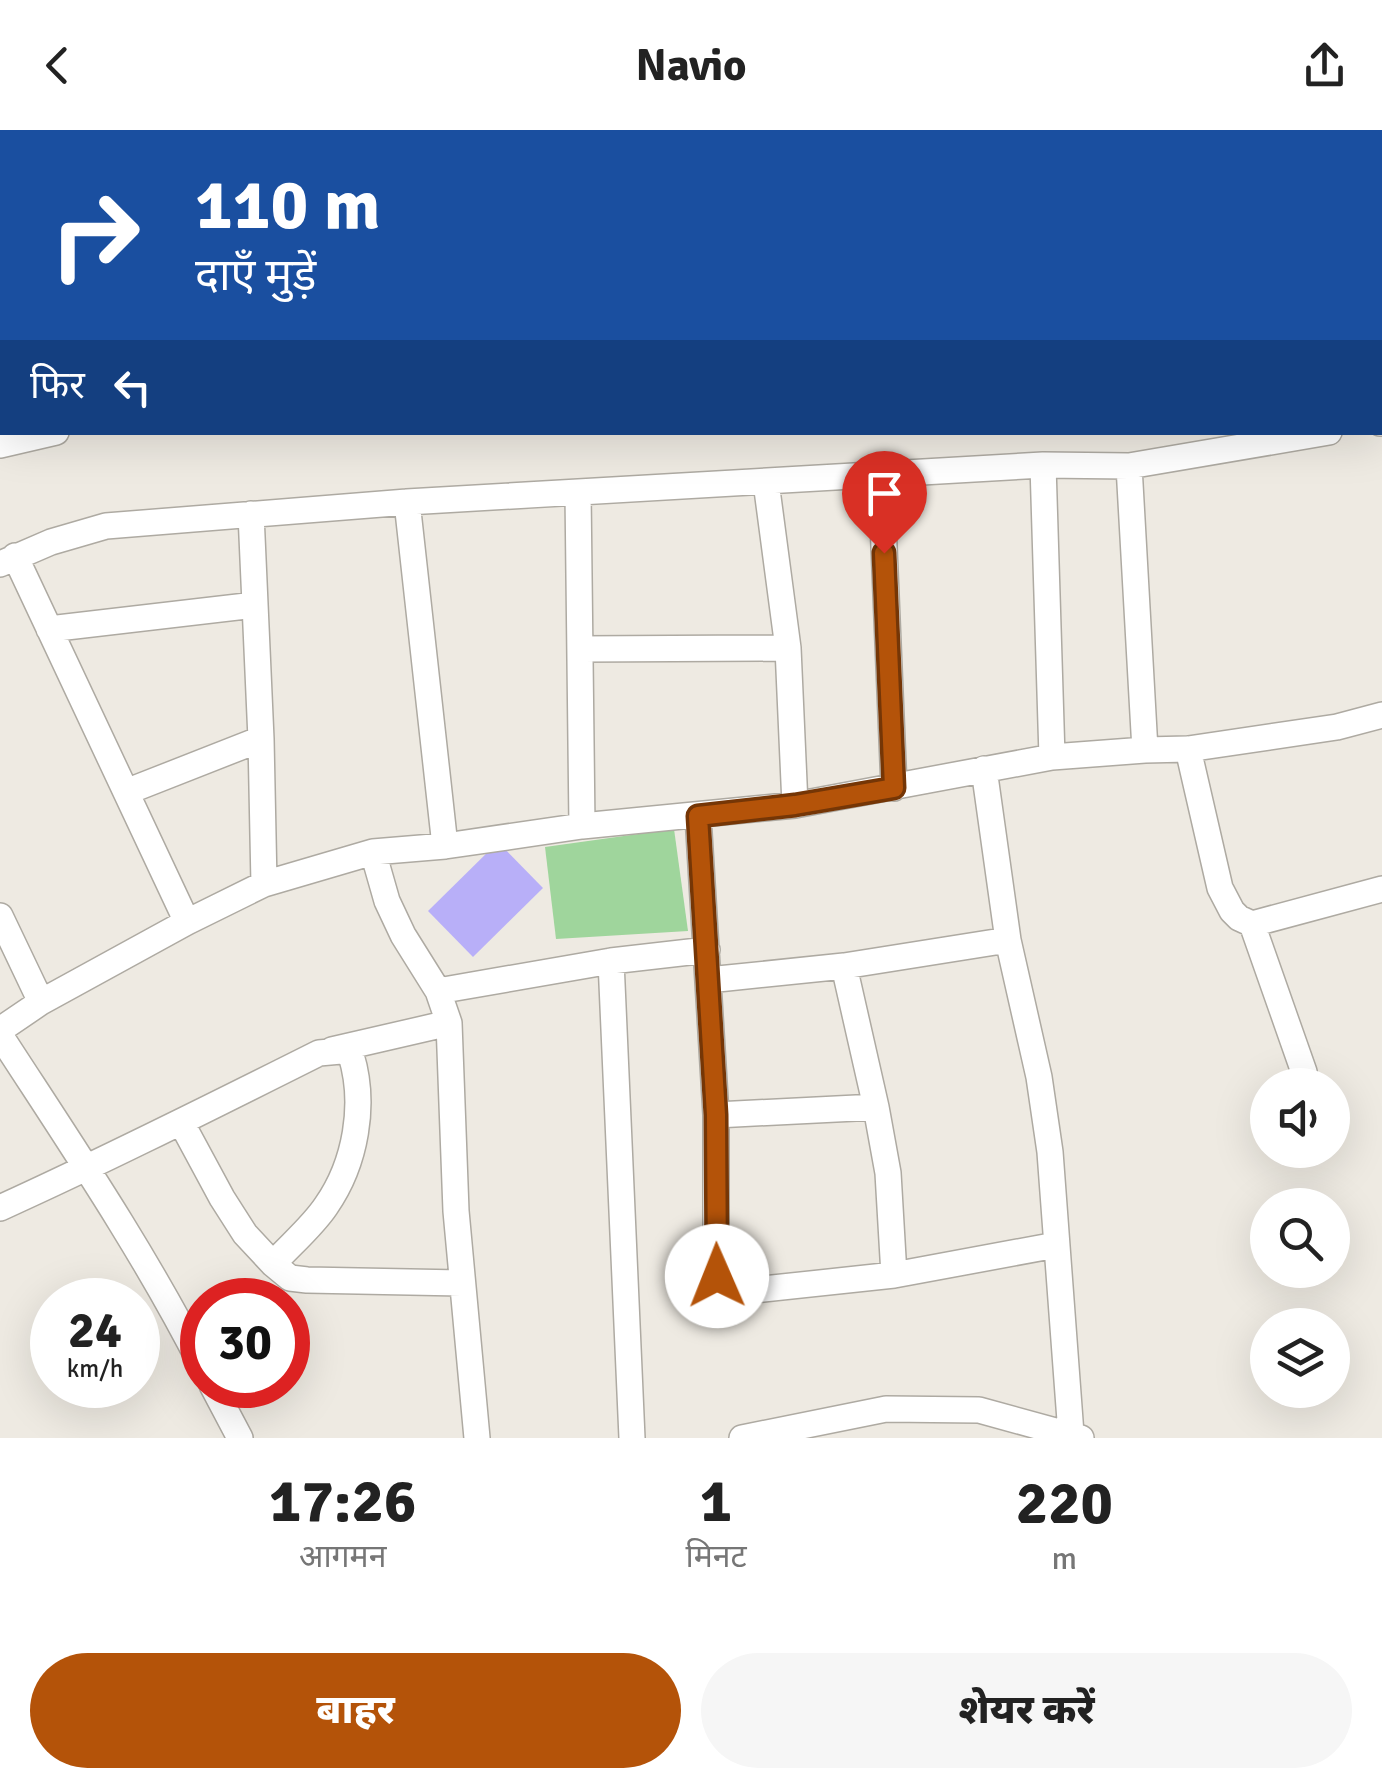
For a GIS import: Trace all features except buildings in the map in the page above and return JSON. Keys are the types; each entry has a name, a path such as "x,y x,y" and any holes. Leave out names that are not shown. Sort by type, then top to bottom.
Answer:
{"street":[{"path":"0,445 43,435"},
{"path":"187,922 50,629 7,560 106,526 406,502 882,474 1043,465 1129,466 1311,435"},
{"path":"1043,465 1052,757"},
{"path":"1129,466 1145,750"},
{"path":"882,474 894,788"},
{"path":"766,482 788,648 795,805"},
{"path":"578,492 582,826"},
{"path":"406,502 445,846"},
{"path":"251,514 264,884"},
{"path":"50,629 255,605"},
{"path":"582,649 788,648"},
{"path":"180,1323 88,1168 10,1069 0,1032 41,1002 187,922 264,884 373,852 795,805 1052,757 1188,749 1337,726 1382,715"},
{"path":"126,792 261,739"},
{"path":"1188,749 1220,888 1239,918 1252,924 1382,890"},
{"path":"742,1438 817,1430 886,1408 978,1410 1076,1436 1050,1152 1042,1096 1008,940 984,769"},
{"path":"698,816 716,1115 716,1262 720,1285 726,1291 745,1292 894,1276 1056,1245"},
{"path":"373,852 402,934 438,991 449,1023 456,1211 477,1438"},
{"path":"0,916 41,1002"},
{"path":"1252,924 1303,1068"},
{"path":"708,980 844,966 1008,940"},
{"path":"438,991 611,961 707,950"},
{"path":"611,961 632,1438"},
{"path":"844,966 888,1173 894,1276"},
{"path":"331,1051 449,1023"},
{"path":"0,1208 319,1053 341,1050 351,1055 357,1076 356,1132 345,1172 326,1207 273,1264"},
{"path":"716,1115 876,1107"},
{"path":"181,1122 245,1234 290,1278 461,1283"},
{"path":"224,1408 240,1438"}],"green space":[{"path":"674,829 688,931 556,939 545,847"}],"route":[{"path":"717,1276 716,1115 698,816 894,788 884,553"}]}
